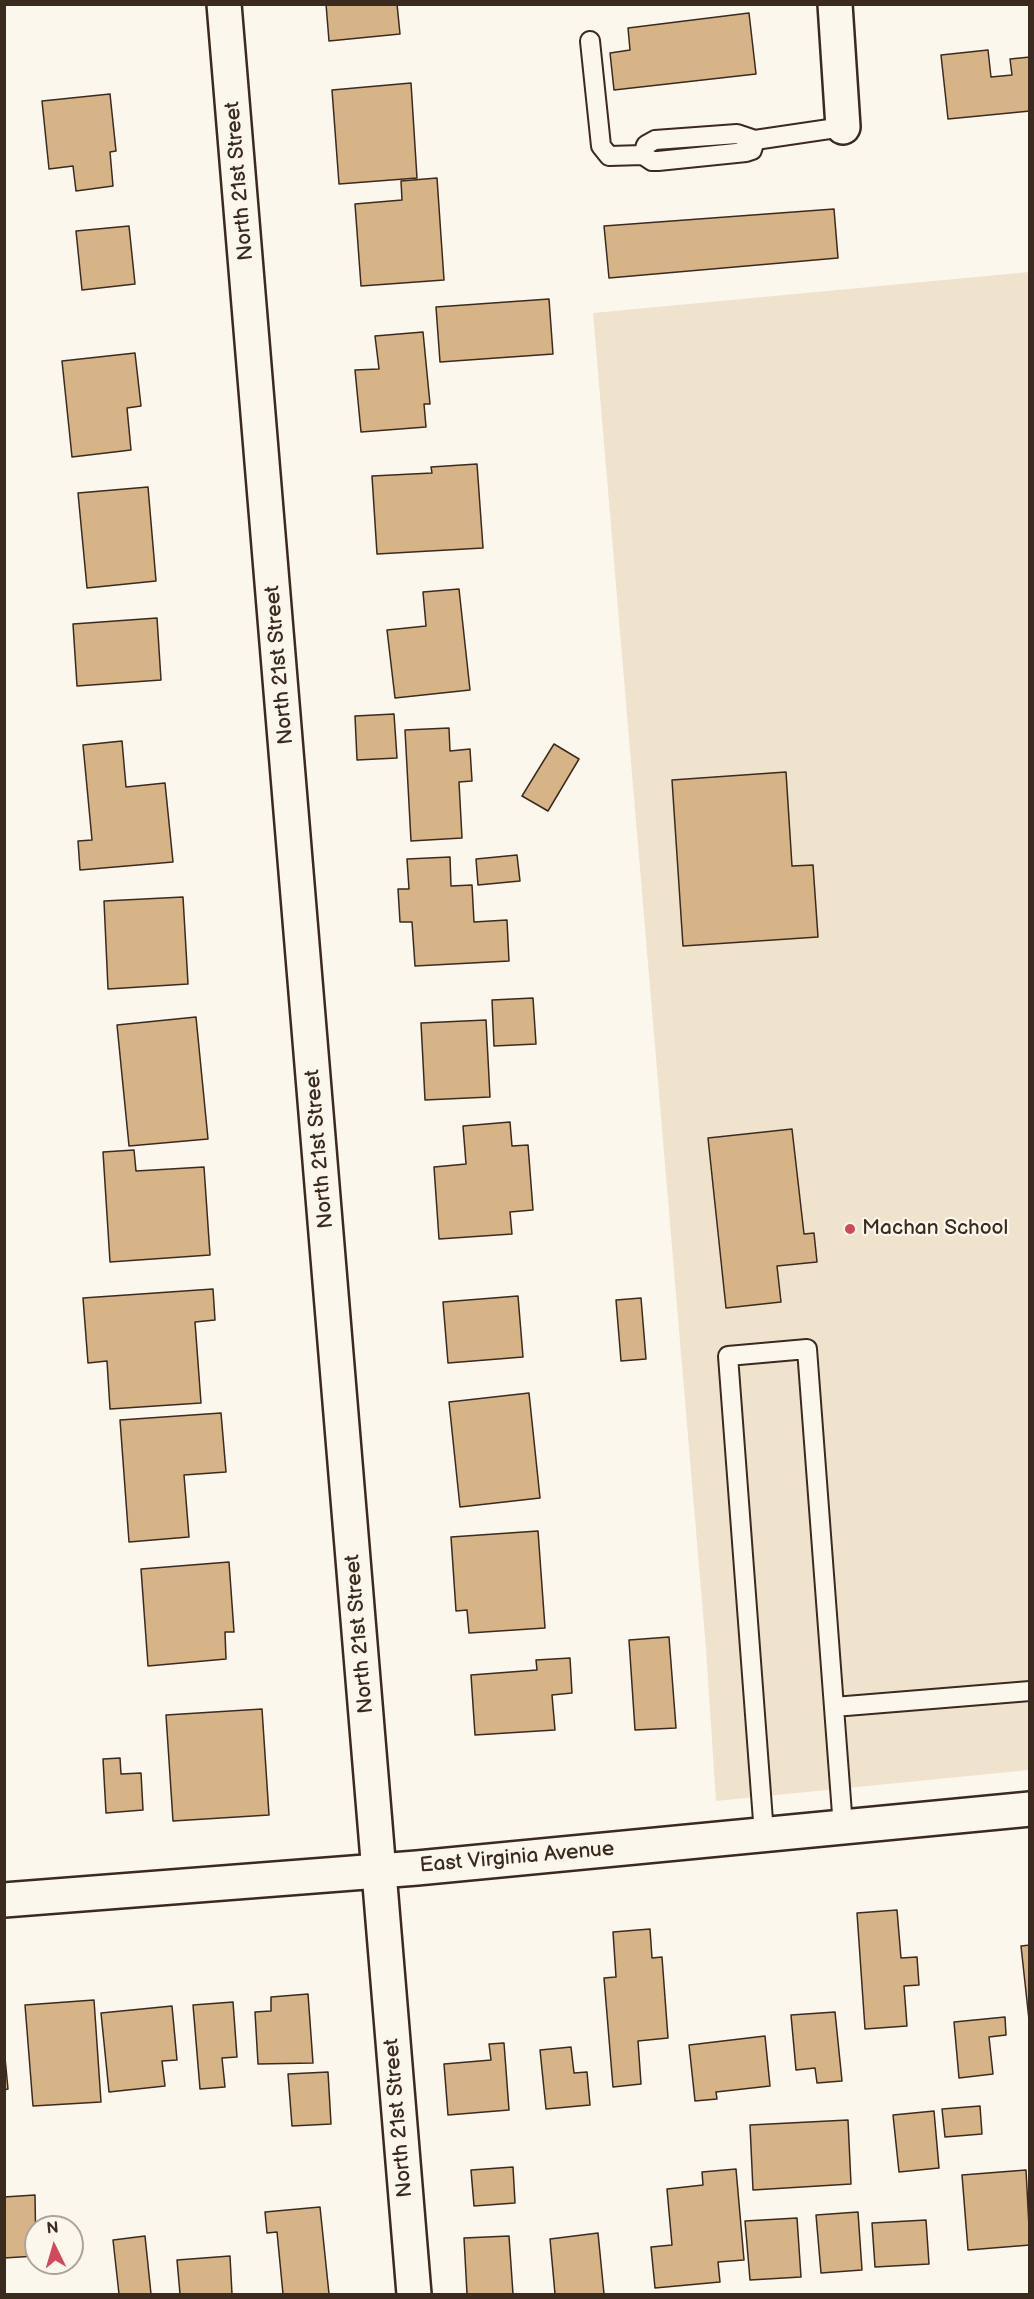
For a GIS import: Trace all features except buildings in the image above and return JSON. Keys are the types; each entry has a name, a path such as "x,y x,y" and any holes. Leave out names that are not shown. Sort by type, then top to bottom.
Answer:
{"street":[{"name":"North 21st Street","path":"224,4 414,2295"},
{"path":"835,4 843,127"},
{"name":"East Virginia Avenue","path":"4,1900 380,1871 1029,1809"}],"lane":[{"path":"590,41 601,146 609,156 643,154 646,145 655,140 737,134 755,140 843,127"},
{"path":"764,1834 728,1356 807,1349 843,1827"},
{"path":"834,1707 1029,1691"}],"shaded area":[{"name":"Machan School","path":"1029,272 1029,1770 716,1801 706,1649 593,313"}],"place":[{"name":"Machan School","path":"850,1229"}]}
